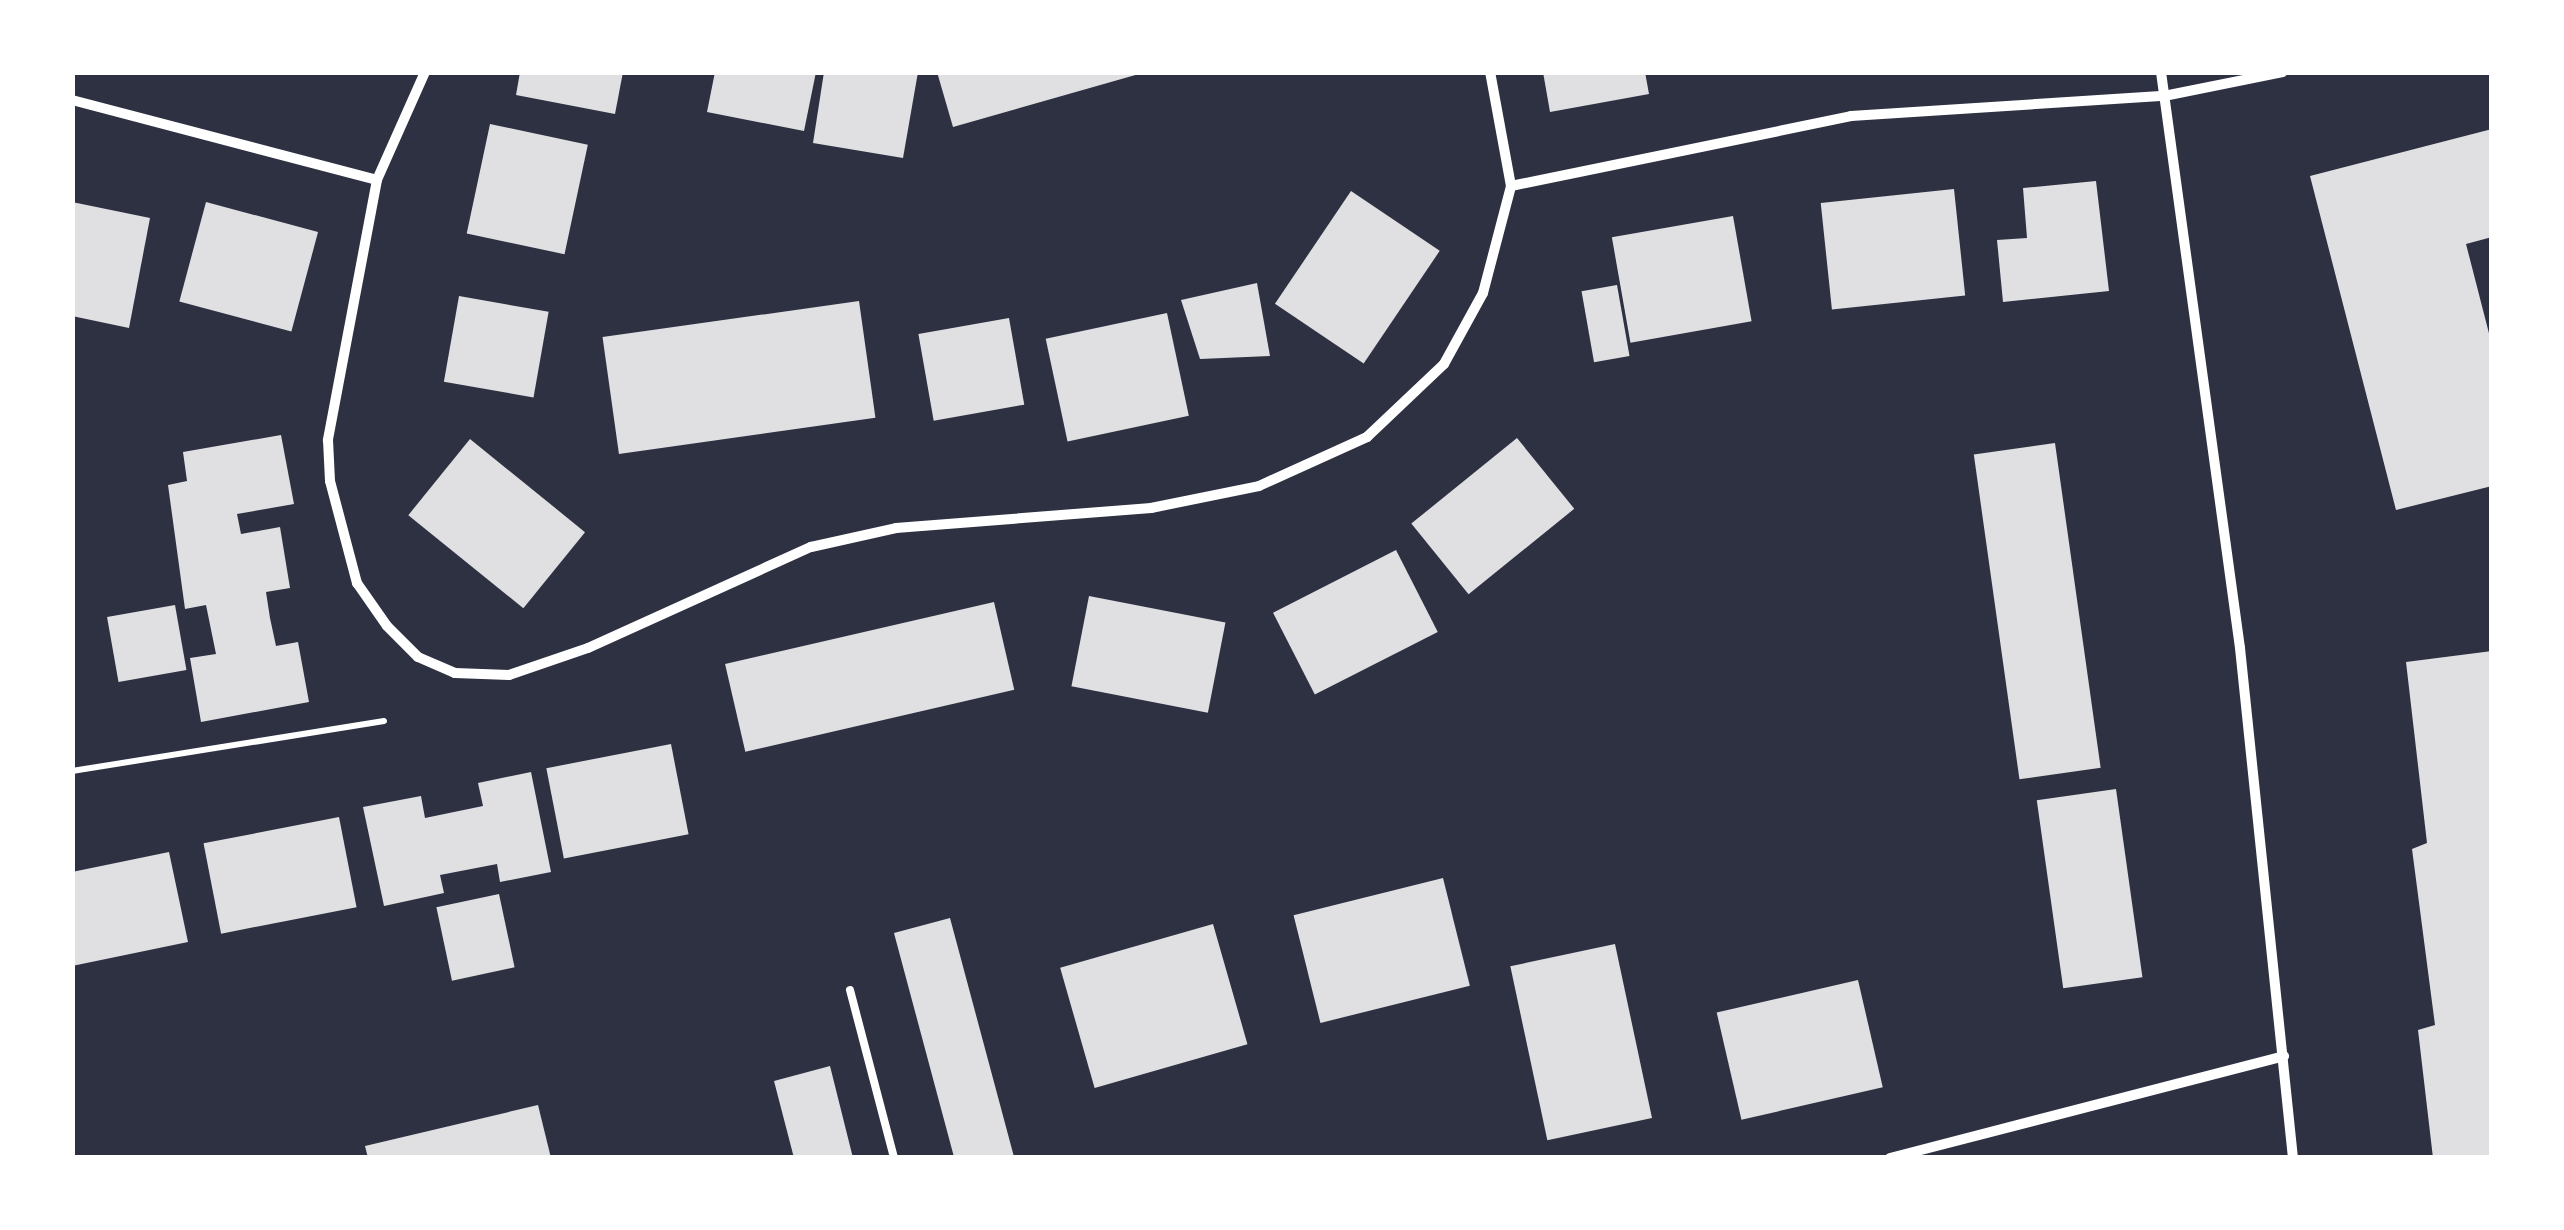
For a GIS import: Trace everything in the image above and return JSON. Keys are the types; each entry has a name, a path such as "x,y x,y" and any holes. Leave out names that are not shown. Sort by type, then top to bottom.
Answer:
{"street":[{"path":"424,72 378,180 328,440 340,526 357,583 418,657 454,673 509,675 588,648 811,548 896,528 1151,508 1260,486 1316,465 1398,413 1444,364 1483,292 1511,186 1490,72"},
{"path":"2161,72 2216,454 2293,1158"},
{"path":"1511,186 1851,116 2164,96 2283,72"},
{"path":"72,100 378,180"},
{"path":"1890,1158 2284,1056"}],"lane":[{"path":"850,990 894,1158"}],"path":[{"path":"72,772 384,720"}],"building":[{"path":"520,72 623,72 615,114 516,95"},
{"path":"715,72 816,72 804,131 707,112"},
{"path":"824,72 918,72 903,158 813,143"},
{"path":"937,72 1138,72 1139,74 953,127"},
{"path":"1543,72 1645,72 1649,94 1550,112"},
{"path":"490,124 588,145 565,254 467,234"},
{"path":"2492,129 2492,237 2466,244 2492,345 2492,486 2396,510 2310,176"},
{"path":"2096,181 2109,291 2003,302 1997,240 2027,238 2023,188"},
{"path":"1954,189 1965,295 1832,309 1821,203"},
{"path":"1351,191 1440,251 1364,364 1275,304"},
{"path":"72,202 150,218 129,328 72,316"},
{"path":"206,202 318,232 291,332 179,301"},
{"path":"1733,216 1752,321 1630,343 1612,237"},
{"path":"1257,283 1270,356 1200,359 1181,300"},
{"path":"1617,285 1630,356 1594,362 1582,291"},
{"path":"459,296 549,312 534,397 444,382"},
{"path":"859,301 875,418 619,454 603,337"},
{"path":"1167,313 1189,416 1068,441 1046,339"},
{"path":"1009,318 1024,405 934,421 918,334"},
{"path":"281,435 294,504 237,514 241,534 280,527 290,588 266,592 270,618 276,646 298,642 309,702 201,722 190,658 216,654 206,605 185,609 168,485 187,481 183,452"},
{"path":"1517,438 1574,509 1469,594 1411,524"},
{"path":"470,439 585,532 523,608 408,515"},
{"path":"2055,443 2101,768 2019,779 1974,454"},
{"path":"1396,550 1438,632 1315,695 1273,613"},
{"path":"1089,596 1225,623 1208,713 1071,686"},
{"path":"994,602 1014,690 745,752 725,664"},
{"path":"175,605 186,670 119,682 107,617"},
{"path":"2492,651 2492,1158 2433,1158 2418,1030 2435,1025 2412,849 2427,843 2406,662"},
{"path":"671,744 689,834 564,859 546,768"},
{"path":"531,772 551,872 500,882 497,864 440,875 444,893 384,906 363,807 421,796 425,818 483,806 478,783"},
{"path":"2116,789 2142,977 2063,988 2037,800"},
{"path":"339,817 357,907 221,934 204,843"},
{"path":"169,852 188,942 72,966 72,872"},
{"path":"1443,878 1470,986 1320,1023 1294,915"},
{"path":"499,894 515,967 452,981 436,907"},
{"path":"950,918 1014,1158 954,1158 894,933"},
{"path":"1213,924 1247,1044 1095,1088 1060,968"},
{"path":"1615,944 1652,1118 1547,1140 1510,966"},
{"path":"1858,980 1883,1087 1741,1120 1717,1013"},
{"path":"830,1066 853,1158 794,1158 774,1081"},
{"path":"538,1105 551,1158 368,1158 365,1146"}]}
